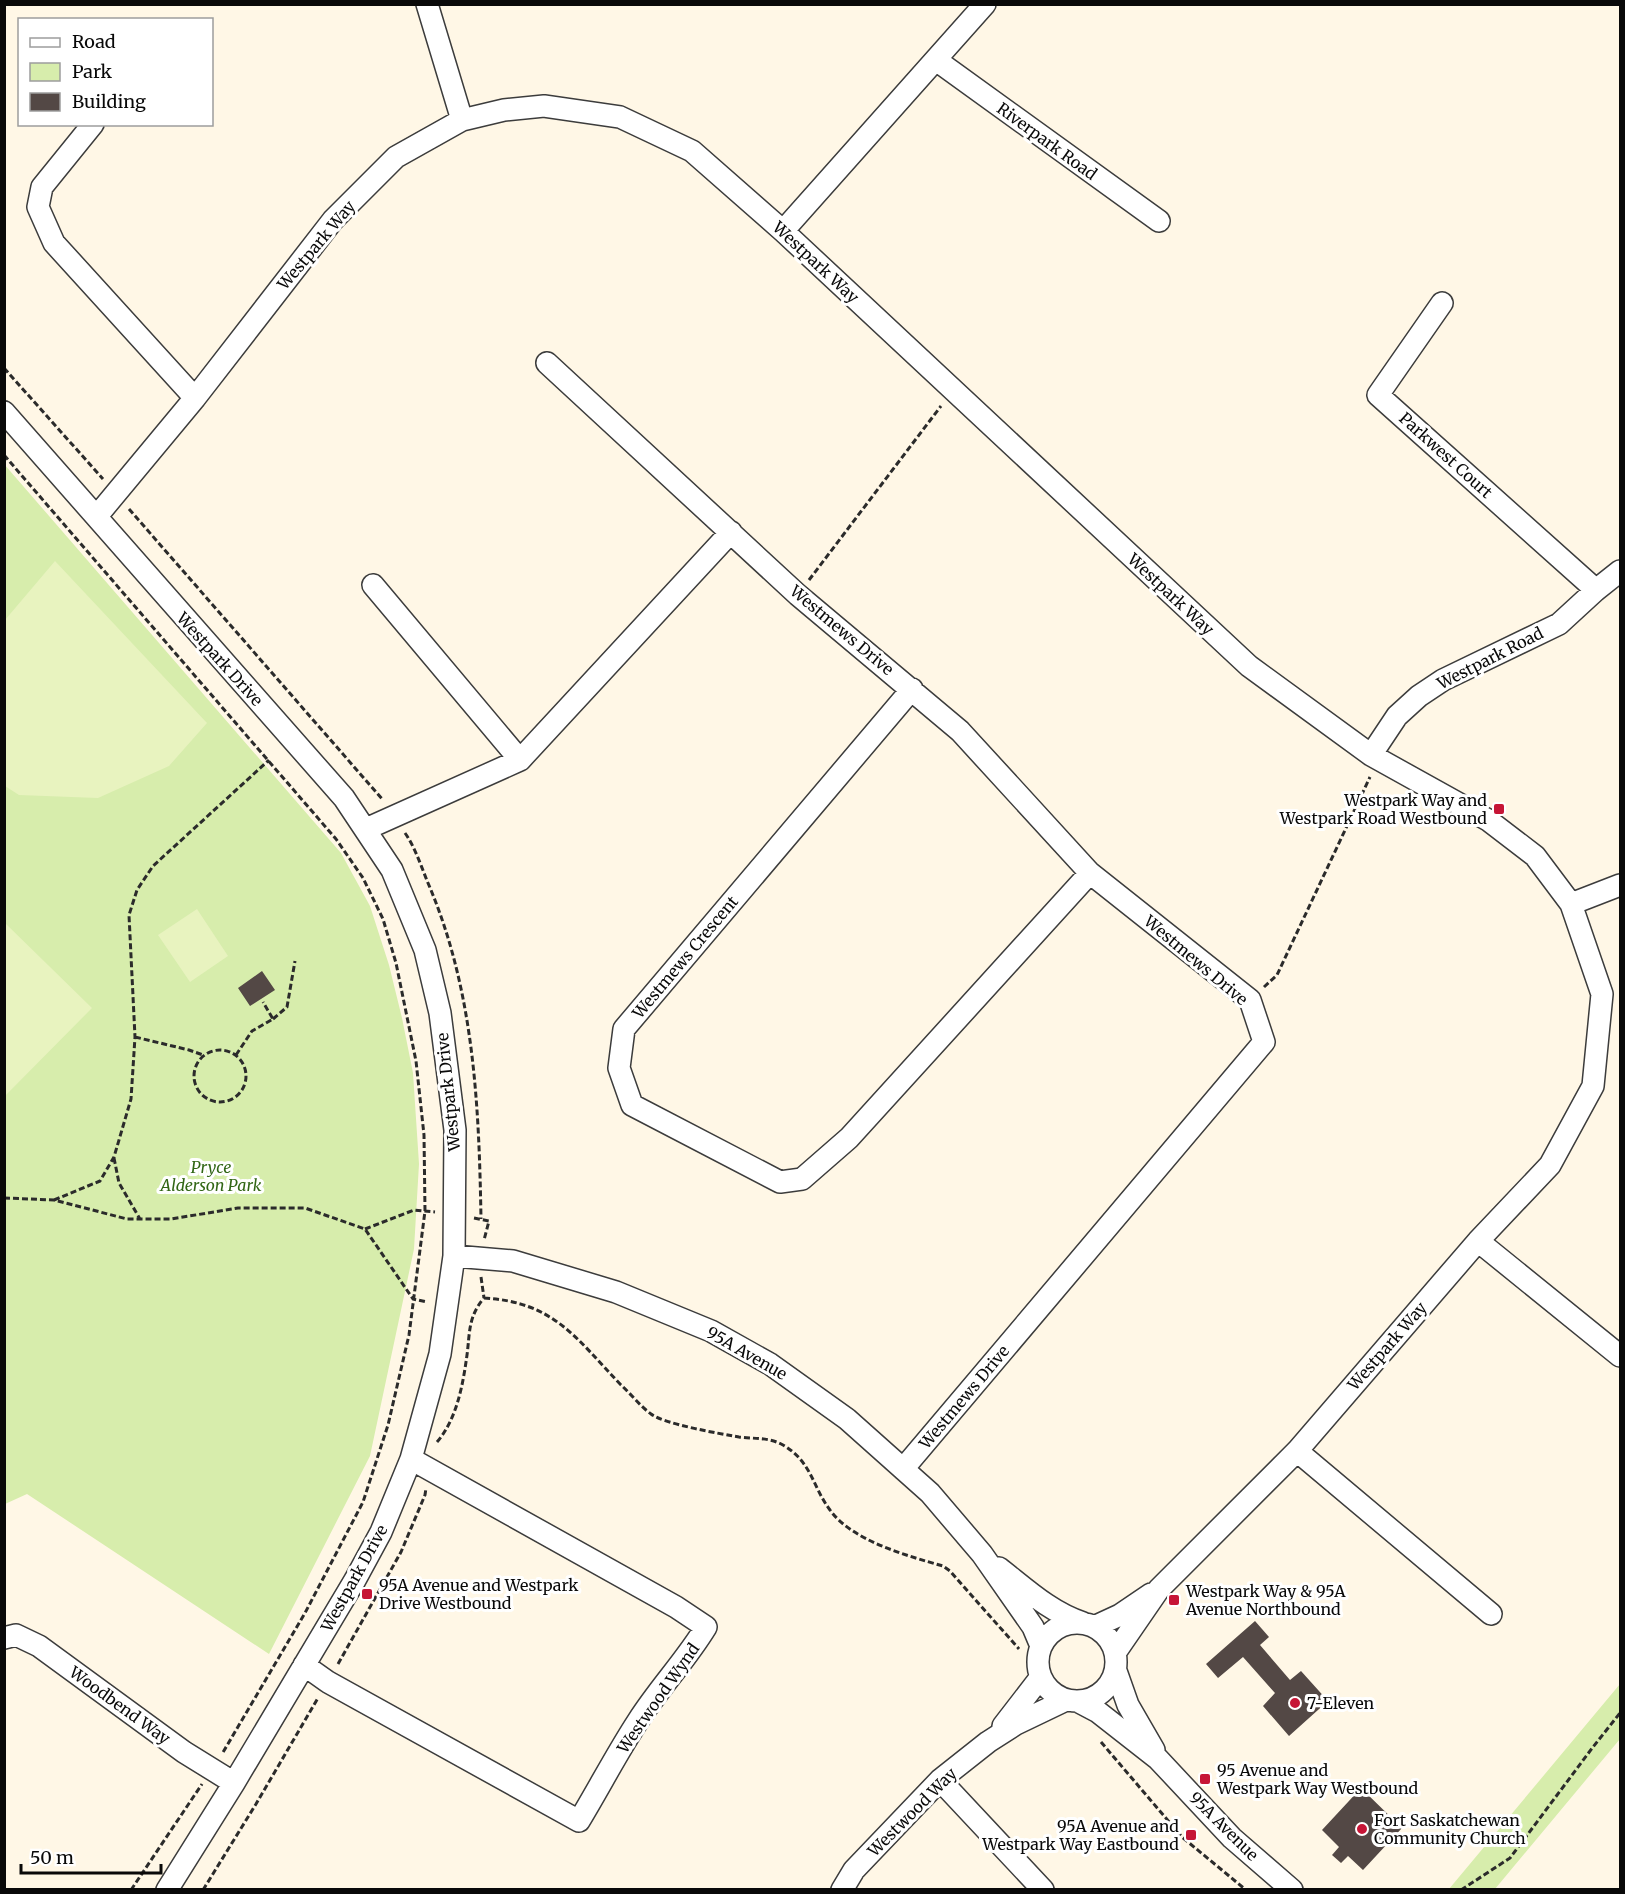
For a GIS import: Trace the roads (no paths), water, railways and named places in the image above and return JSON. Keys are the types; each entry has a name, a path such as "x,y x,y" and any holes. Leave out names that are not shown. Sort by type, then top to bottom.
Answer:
{"street":[{"path":"427,4 462,120"},
{"path":"783,231 985,4"},
{"name":"Riverpark Road","path":"936,60 1159,221"},
{"name":"Westpark Way","path":"97,516 195,398 333,220 396,157 462,120 504,110 544,106 620,117 692,151 783,231 1249,666 1371,755 1497,827 1535,856 1570,904 1602,994 1593,1086 1550,1165 1478,1241 1296,1451 1159,1589 1120,1615 1090,1626"},
{"path":"91,126 42,187 38,207 54,243 195,398"},
{"name":"Parkwest Court","path":"1442,303 1378,395 1596,590"},
{"name":"Westmews Drive","path":"548,363 798,595 960,731 1090,873 1250,1000 1264,1042 903,1469"},
{"name":"Westpark Drive","path":"4,412 344,798 392,870 425,950 440,1013 455,1130 454,1256 440,1354 411,1460 381,1532 356,1580 167,1890"},
{"path":"366,829 520,760 731,532"},
{"name":"Westpark Road","path":"1371,755 1398,716 1419,696 1443,680 1559,624 1596,590 1620,572"},
{"path":"374,585 520,760"},
{"name":"Westmews Crescent","path":"912,689 624,1029 619,1068 632,1105 780,1182 802,1179 849,1138 1090,873"},
{"path":"1570,904 1620,885"},
{"path":"1478,1241 1620,1356"},
{"name":"95A Avenue","path":"454,1256 513,1261 616,1292 711,1331 770,1364 847,1419 930,1493 982,1554 1033,1627 1032,1651"},
{"path":"1296,1451 1491,1614"},
{"name":"Westwood Wynd","path":"304,1665 328,1682 579,1821 638,1720 662,1686 688,1657 706,1627 676,1606 411,1460"},
{"name":"95A Avenue","path":"982,1554 1053,1609 1090,1626"},
{"name":"Westpark Way","path":"1116,1662 1159,1589"},
{"path":"1066,1624 1090,1626 1111,1641 1116,1662 1107,1689 1096,1697 1072,1701 1058,1698 1040,1678 1038,1658 1032,1651 1054,1630 1066,1624"},
{"name":"Woodbend Way","path":"4,1638 16,1635 39,1646 184,1752 234,1783"},
{"name":"95A Avenue","path":"1116,1662 1128,1705 1158,1759"},
{"name":"Westwood Way","path":"988,1742 1016,1712 1040,1678"},
{"name":"95A Avenue","path":"1072,1701 1098,1712 1158,1759 1232,1838 1292,1890"},
{"name":"Westwood Way","path":"842,1890 854,1870 940,1780 988,1742 1016,1724 1072,1701"},
{"path":"940,1780 1043,1890"}],"place":[{"name":"Westpark Way and Westpark Road Westbound","path":"1499,809"},
{"name":"95A Avenue and Westpark Drive Westbound","path":"367,1594"},
{"name":"Westpark Way & 95A Avenue Northbound","path":"1174,1600"},
{"name":"7-Eleven","path":"1295,1703"},
{"name":"95 Avenue and Westpark Way Westbound","path":"1205,1779"},
{"name":"Fort Saskatchewan Community Church","path":"1362,1829"},
{"name":"95A Avenue and Westpark Way Eastbound","path":"1191,1835"}],"park label":[{"name":"Pryce Alderson Park","path":"211,1176"}]}
